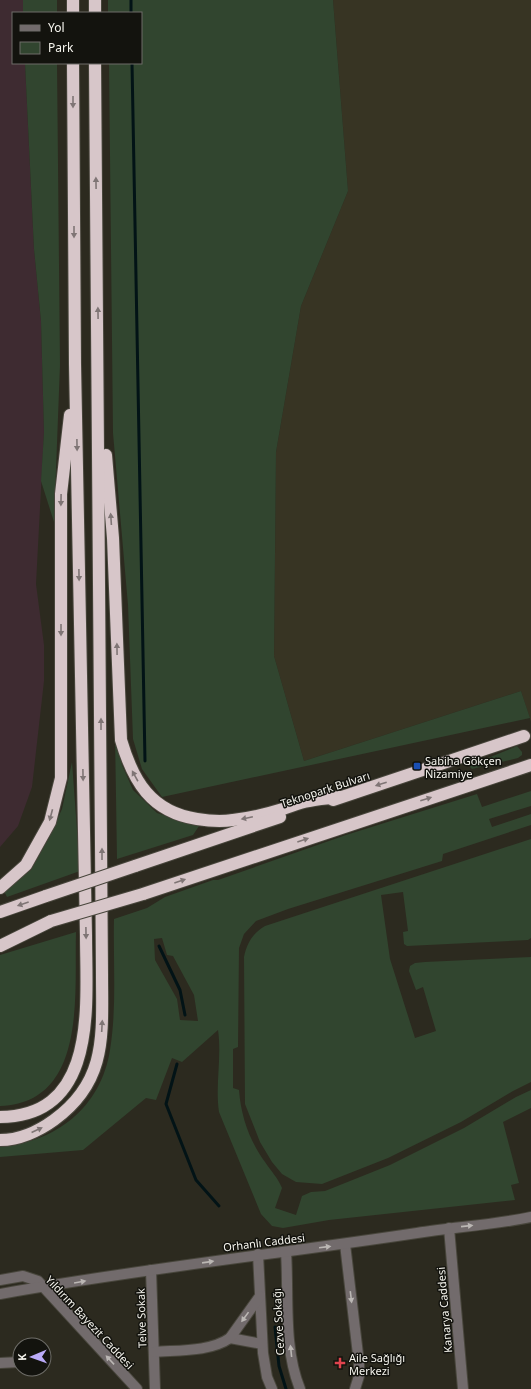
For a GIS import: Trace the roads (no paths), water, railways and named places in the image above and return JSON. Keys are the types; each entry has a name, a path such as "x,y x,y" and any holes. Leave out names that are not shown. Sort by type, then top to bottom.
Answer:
{"highway":[{"path":"73,0 73,12"},
{"path":"94,0 95,12"},
{"path":"0,1117 22,1115 33,1112 50,1101 64,1088 76,1068 82,1048 85,1025 86,921 75,364 73,64"},
{"path":"0,1140 15,1138 39,1129 59,1117 74,1104 82,1094 94,1072 101,1039 102,974 95,64"},
{"path":"98,352 112,538 121,740 127,762 136,779 146,793 167,810 190,818 204,820 232,821 265,814 309,801 340,798"},
{"path":"0,888 26,865 50,822 61,778 61,494 75,364"},
{"name":"Teknopark Bulvarı","path":"0,912 524,736"},
{"path":"0,937 143,894 531,765"},
{"path":"0,946 51,921"}],"street":[{"name":"Orhanlı Caddesi","path":"0,1294 258,1254 286,1252 449,1228 506,1222 531,1217"},
{"name":"Kanarya Caddesi","path":"449,1228 463,1389"},
{"path":"345,1244 359,1363 359,1376 355,1389"},
{"name":"Cezve Sokağı","path":"286,1252 288,1320 292,1358 300,1389"},
{"name":"Cezve Sokağı","path":"258,1254 262,1344 267,1377 272,1389"},
{"name":"Telve Sokak","path":"151,1270 155,1389"},
{"name":"Yıldırım Bayezit Caddesi","path":"0,1280 23,1276 38,1281 137,1389"},
{"path":"154,1352 215,1345 230,1338 260,1296"},
{"path":"230,1338 262,1344"},
{"path":"0,1363 12,1362"}],"waterway":[{"path":"131,0 131,12"},
{"path":"132,64 145,761"},
{"path":"159,946 180,990 185,1015"},
{"path":"177,1064 166,1104 196,1180 219,1206"},
{"path":"275,1327 279,1366 286,1389"}],"place":[{"name":"Sabiha Gökçen Nizamiye","path":"417,766"},
{"name":"Aile Sağlığı Merkezi","path":"340,1363"}]}
